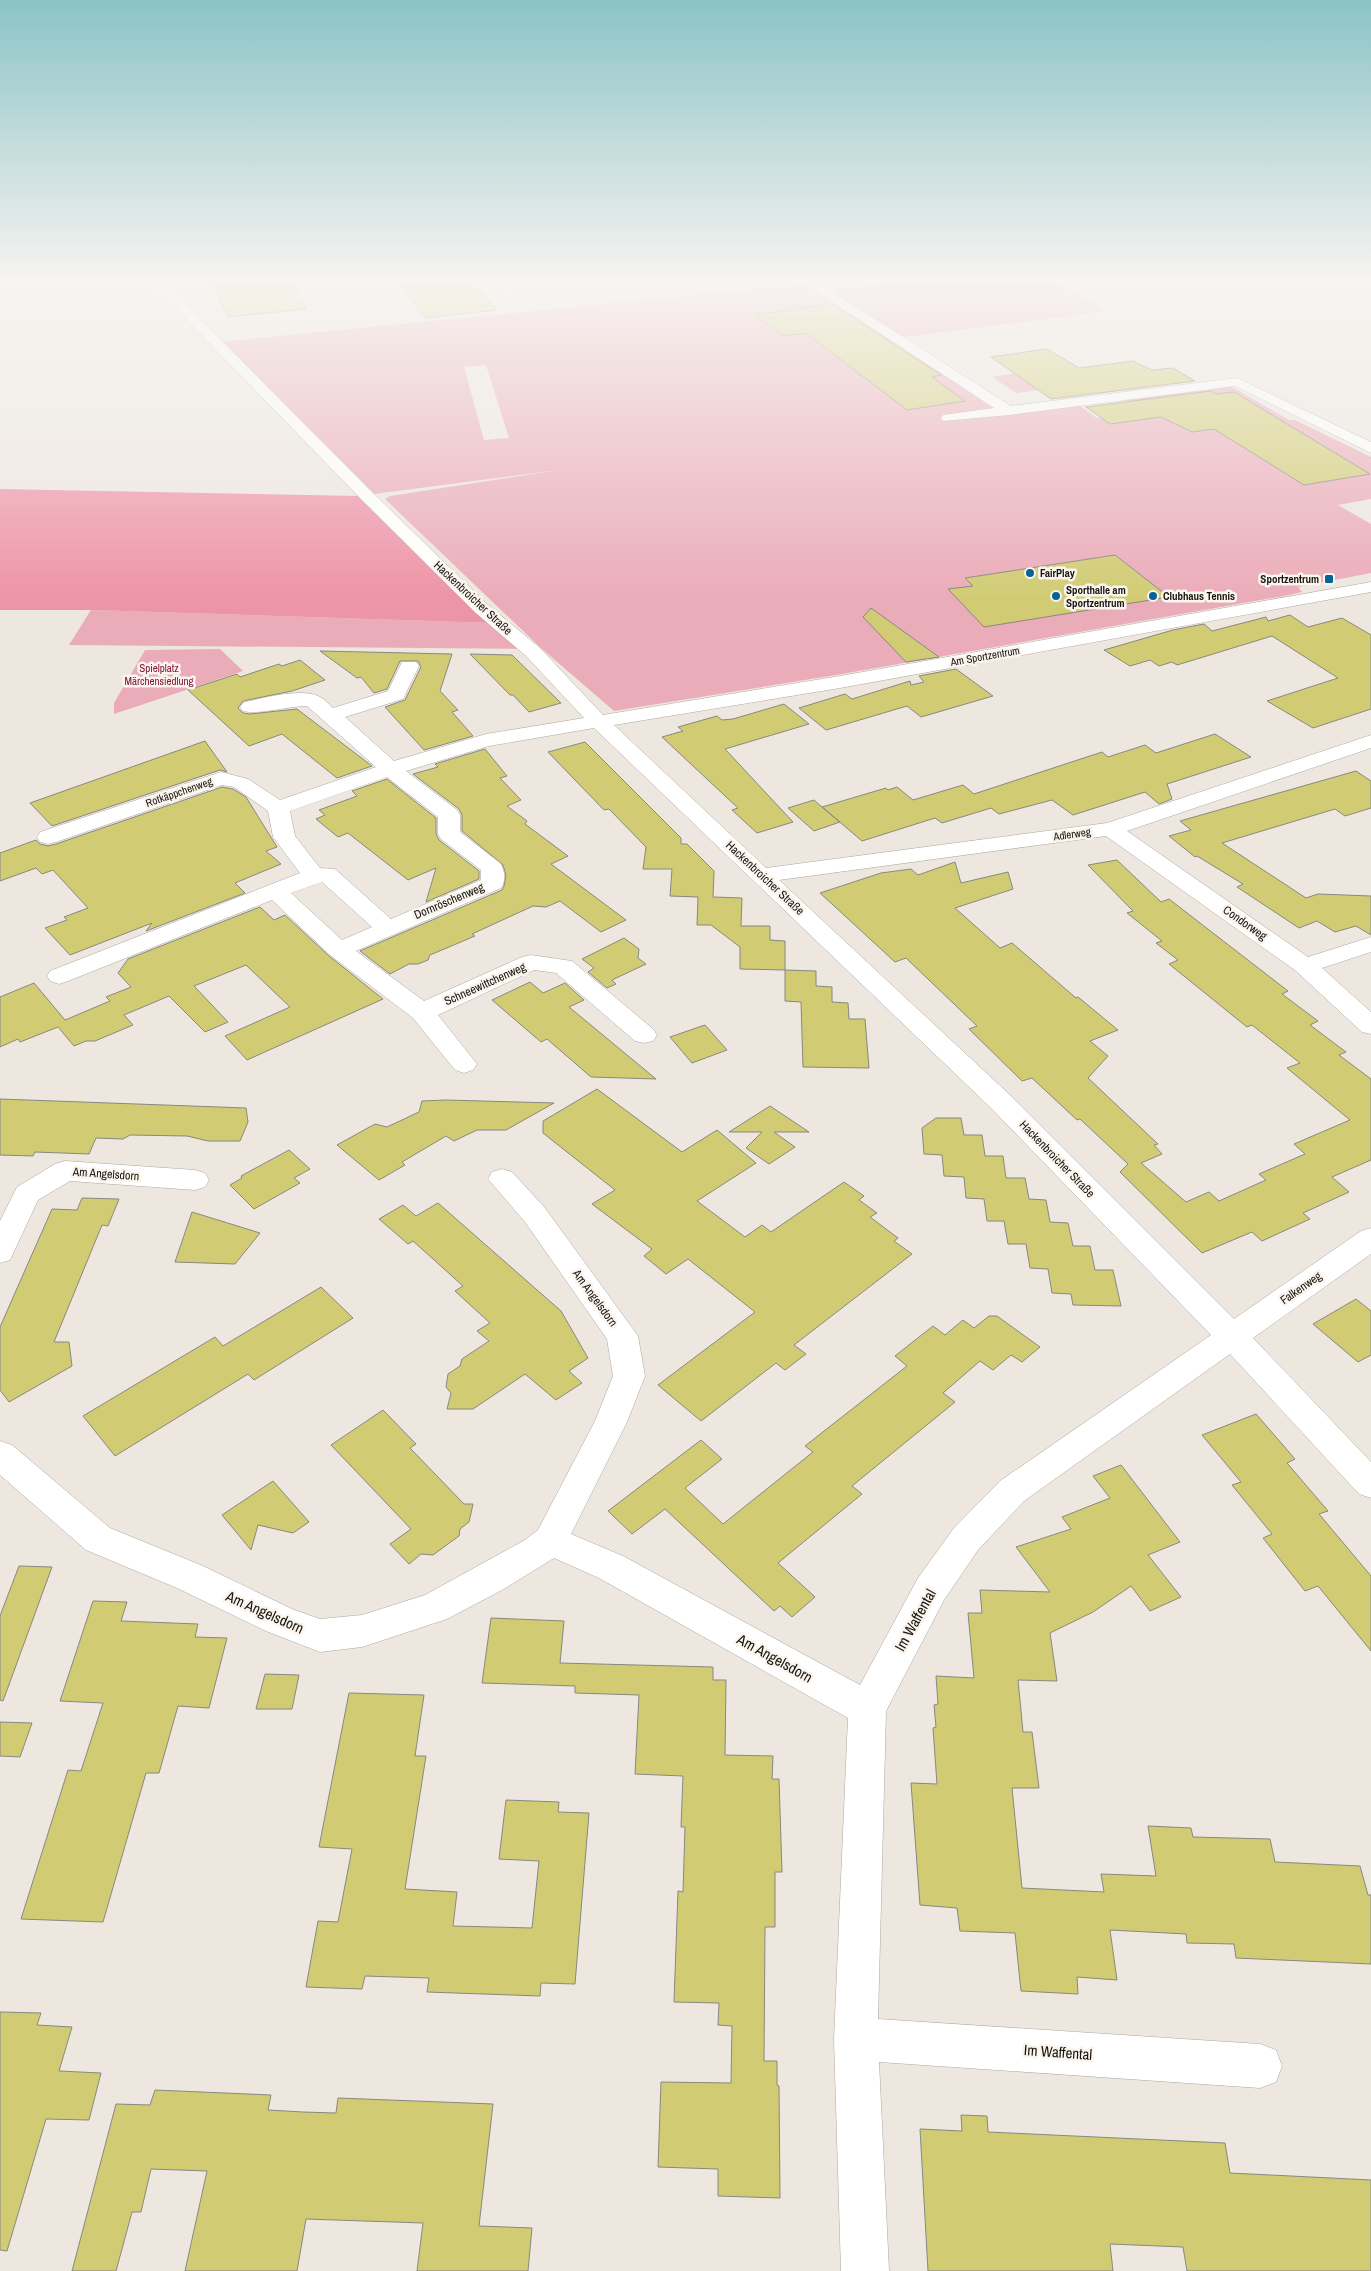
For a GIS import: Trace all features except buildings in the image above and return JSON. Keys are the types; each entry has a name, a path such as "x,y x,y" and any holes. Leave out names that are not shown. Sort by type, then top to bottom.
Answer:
{"street":[{"name":"Hackenbroicher Straße","path":"258,385 482,609 533,652 599,722 1002,1102 1232,1336 1371,1484"},
{"path":"969,385 1009,411"},
{"path":"948,418 1214,385"},
{"path":"1243,385 1371,448"},
{"name":"Am Sportzentrum","path":"599,722 840,682 1371,588"},
{"path":"331,715 396,695 409,666"},
{"path":"250,707 289,700 312,700 390,768"},
{"path":"314,876 284,837 278,808 390,768 486,740 599,722"},
{"name":"Adlerweg","path":"762,875 1110,829 1371,741"},
{"name":"Dornröschenweg","path":"339,950 493,883 492,868 449,834 449,816 390,768"},
{"name":"Rotkäppchenweg","path":"48,837 222,778 241,783 278,808"},
{"name":"Condorweg","path":"1110,829 1305,966 1371,1026"},
{"path":"59,976 314,876 327,874 387,928"},
{"path":"276,891 339,950 422,1012 464,1064"},
{"path":"1305,966 1371,944"},
{"name":"Schneewittchenweg","path":"422,1012 531,962 563,966 644,1035"},
{"name":"Am Angelsdorn","path":"0,1252 28,1194 65,1171 195,1180"},
{"name":"Am Angelsdorn","path":"0,1455 98,1539 190,1577 279,1620 320,1636 362,1631 434,1608 491,1578 537,1551 550,1541 610,1422 630,1376 622,1336 536,1215 502,1179"},
{"name":"Falkenweg","path":"1232,1336 1371,1239"},
{"name":"Im Waffental","path":"866,2271 856,2039 867,1709 931,1589 966,1539 1012,1491 1232,1336"},
{"name":"Am Angelsdorn","path":"550,1541 611,1566 867,1709"},
{"name":"Im Waffental","path":"856,2039 1260,2066"}],"green space":[{"path":"263,385 469,385 484,440 509,438 492,385 967,385 1007,411 1076,403 1097,418 1143,412 1122,397 1229,385 1289,420 1295,420 1371,457 1371,499 1338,505 1371,524 1371,573 1298,587 1302,592 1284,596 836,675 614,711 541,648 385,499 390,496 559,470 374,494"},
{"path":"1004,385 1032,385 1039,390 1016,393"},
{"path":"91,610 492,623 525,649 69,645"},
{"name":"Spielplatz Märchensiedlung","path":"220,649 243,671 114,714 114,703 145,650"}],"shaded area":[{"path":"0,489 359,496 492,623 91,610 0,610"}],"place":[{"name":"FairPlay","path":"1030,573"},
{"name":"Sportzentrum","path":"1329,579"},
{"name":"Sporthalle am Sportzentrum","path":"1056,596"},
{"name":"Clubhaus Tennis","path":"1153,596"}]}
